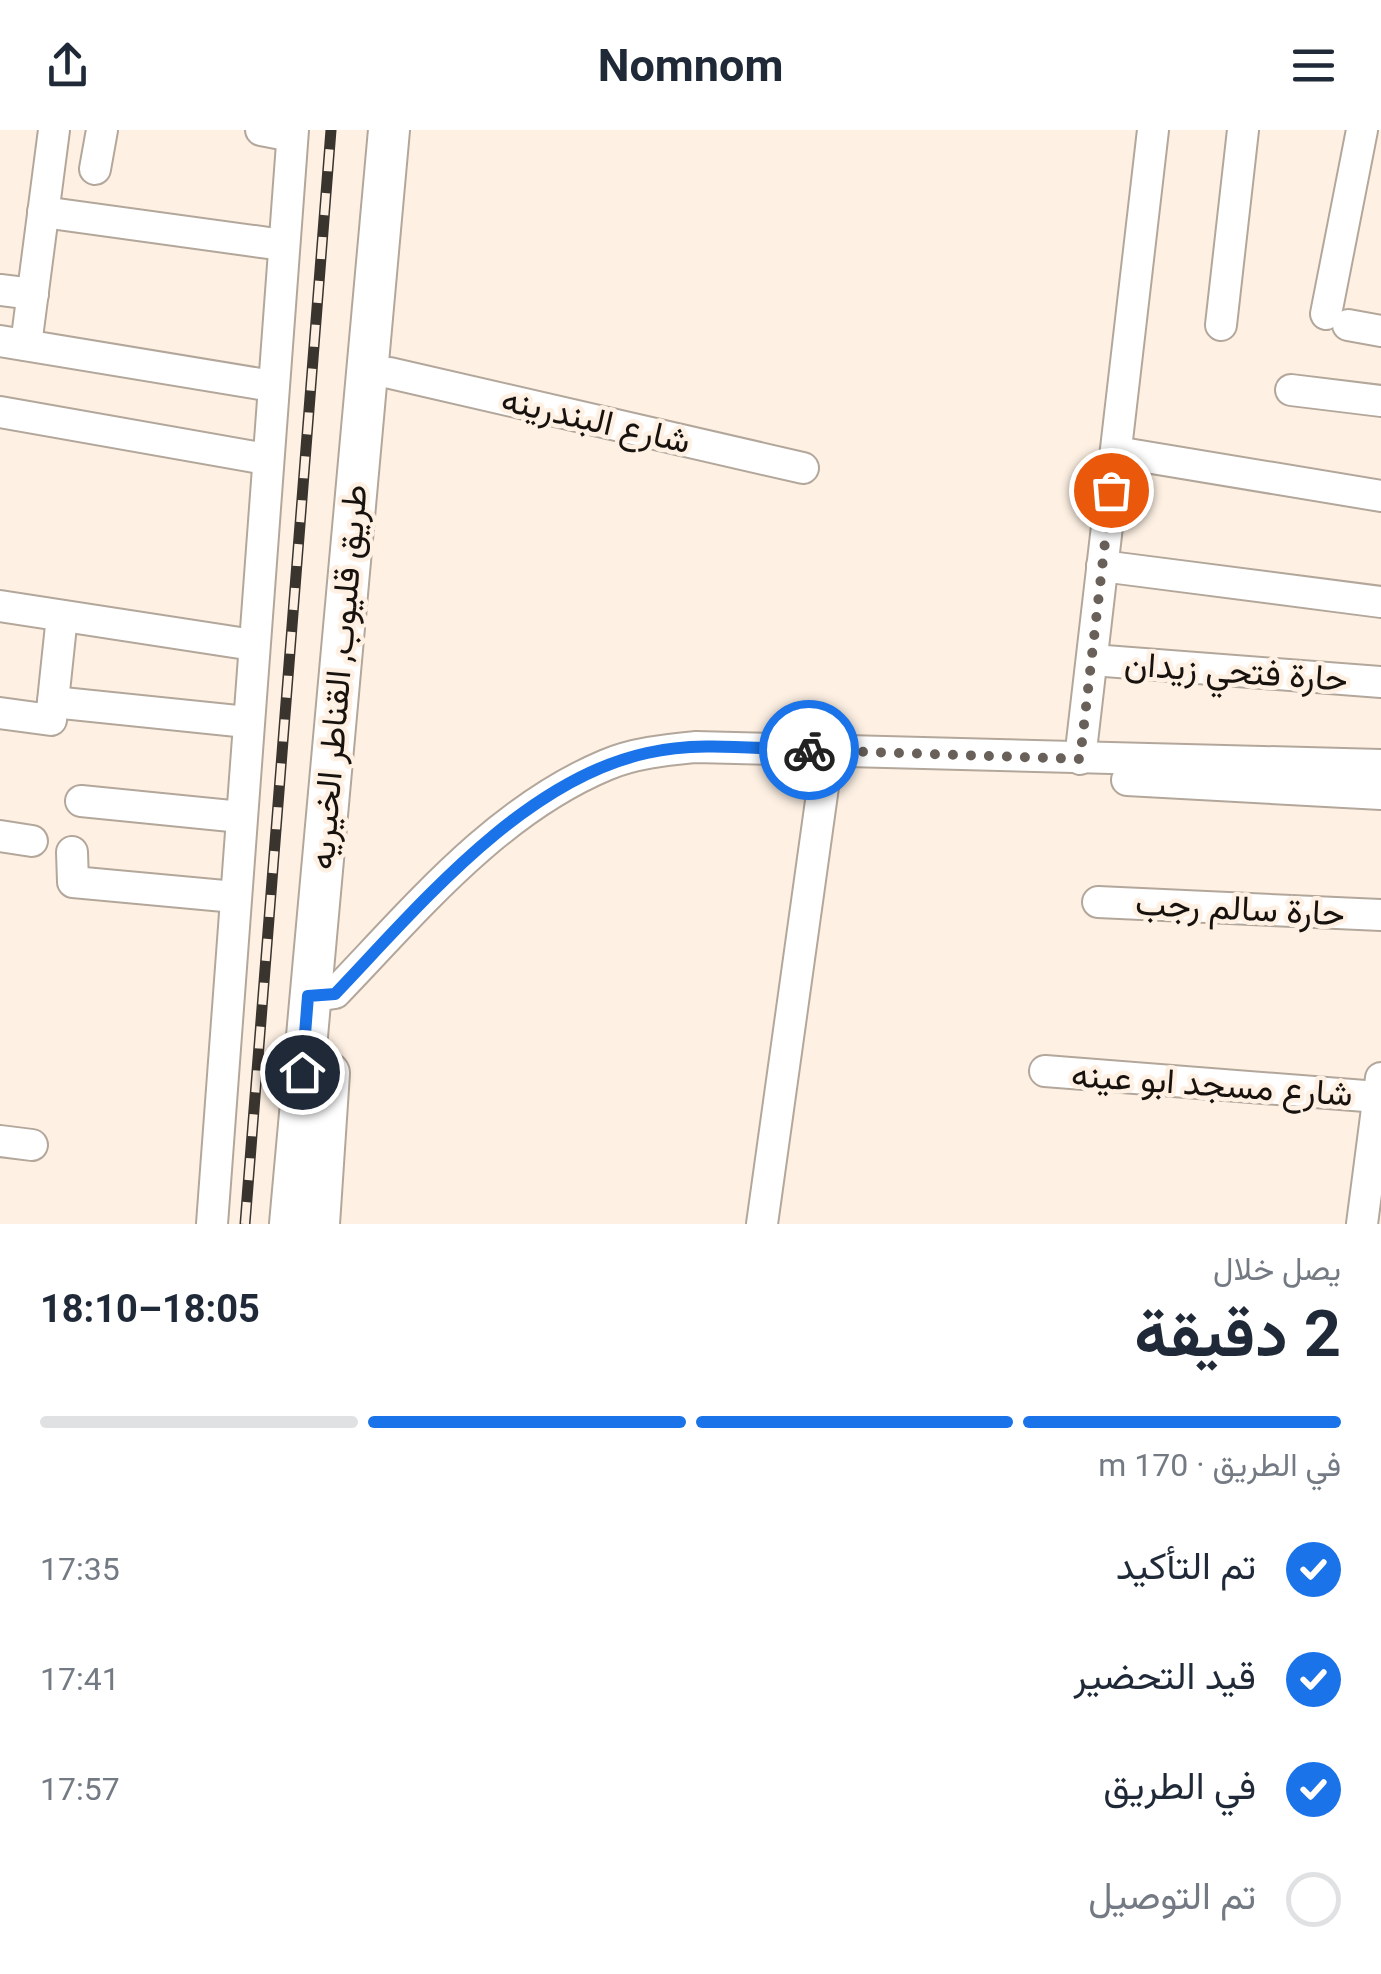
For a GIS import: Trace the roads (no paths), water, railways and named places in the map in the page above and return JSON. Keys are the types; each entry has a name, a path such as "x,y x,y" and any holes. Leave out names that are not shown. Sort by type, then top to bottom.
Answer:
{"main road":[{"name":"طريق قليوب, القناطر الخيريه","path":"319,1224 322,995 390,130"},
{"name":"طريق قليوب, القناطر الخيريه","path":"290,1224 322,995 414,130"}],"street":[{"path":"54,130 33,294 13,343 272,386"},
{"path":"95,169 102,130"},
{"path":"212,1224 252,644 293,133 260,130"},
{"path":"1080,759 1153,130"},
{"path":"1221,325 1243,130"},
{"path":"1362,130 1337,320 1381,331"},
{"path":"43,212 283,245"},
{"path":"0,290 33,294"},
{"name":"شارع البندرينه","path":"390,373 803,468"},
{"path":"1291,390 1381,402"},
{"path":"0,412 266,459"},
{"path":"1116,452 1381,496"},
{"path":"1102,566 1381,602"},
{"path":"0,606 252,644"},
{"path":"0,713 51,720 62,616"},
{"name":"حارة فتحي زيدان","path":"1092,660 1381,682"},
{"path":"53,702 248,722"},
{"path":"322,995 462,862 530,809 605,765 649,752 696,747 1381,766"},
{"path":"762,1224 828,751"},
{"path":"1039,758 1060,772 1085,777 1381,794"},
{"path":"81,802 241,817"},
{"path":"0,836 32,841"},
{"path":"72,852 73,882 235,897"},
{"name":"حارة سالم رجب","path":"1098,902 1381,915"},
{"name":"شارع مسجد ابو عينه","path":"1045,1071 1380,1087"},
{"path":"1362,1224 1377,1142 1380,1087"},
{"path":"0,1141 32,1145"}],"railway":[{"path":"245,1224 331,130"}]}
